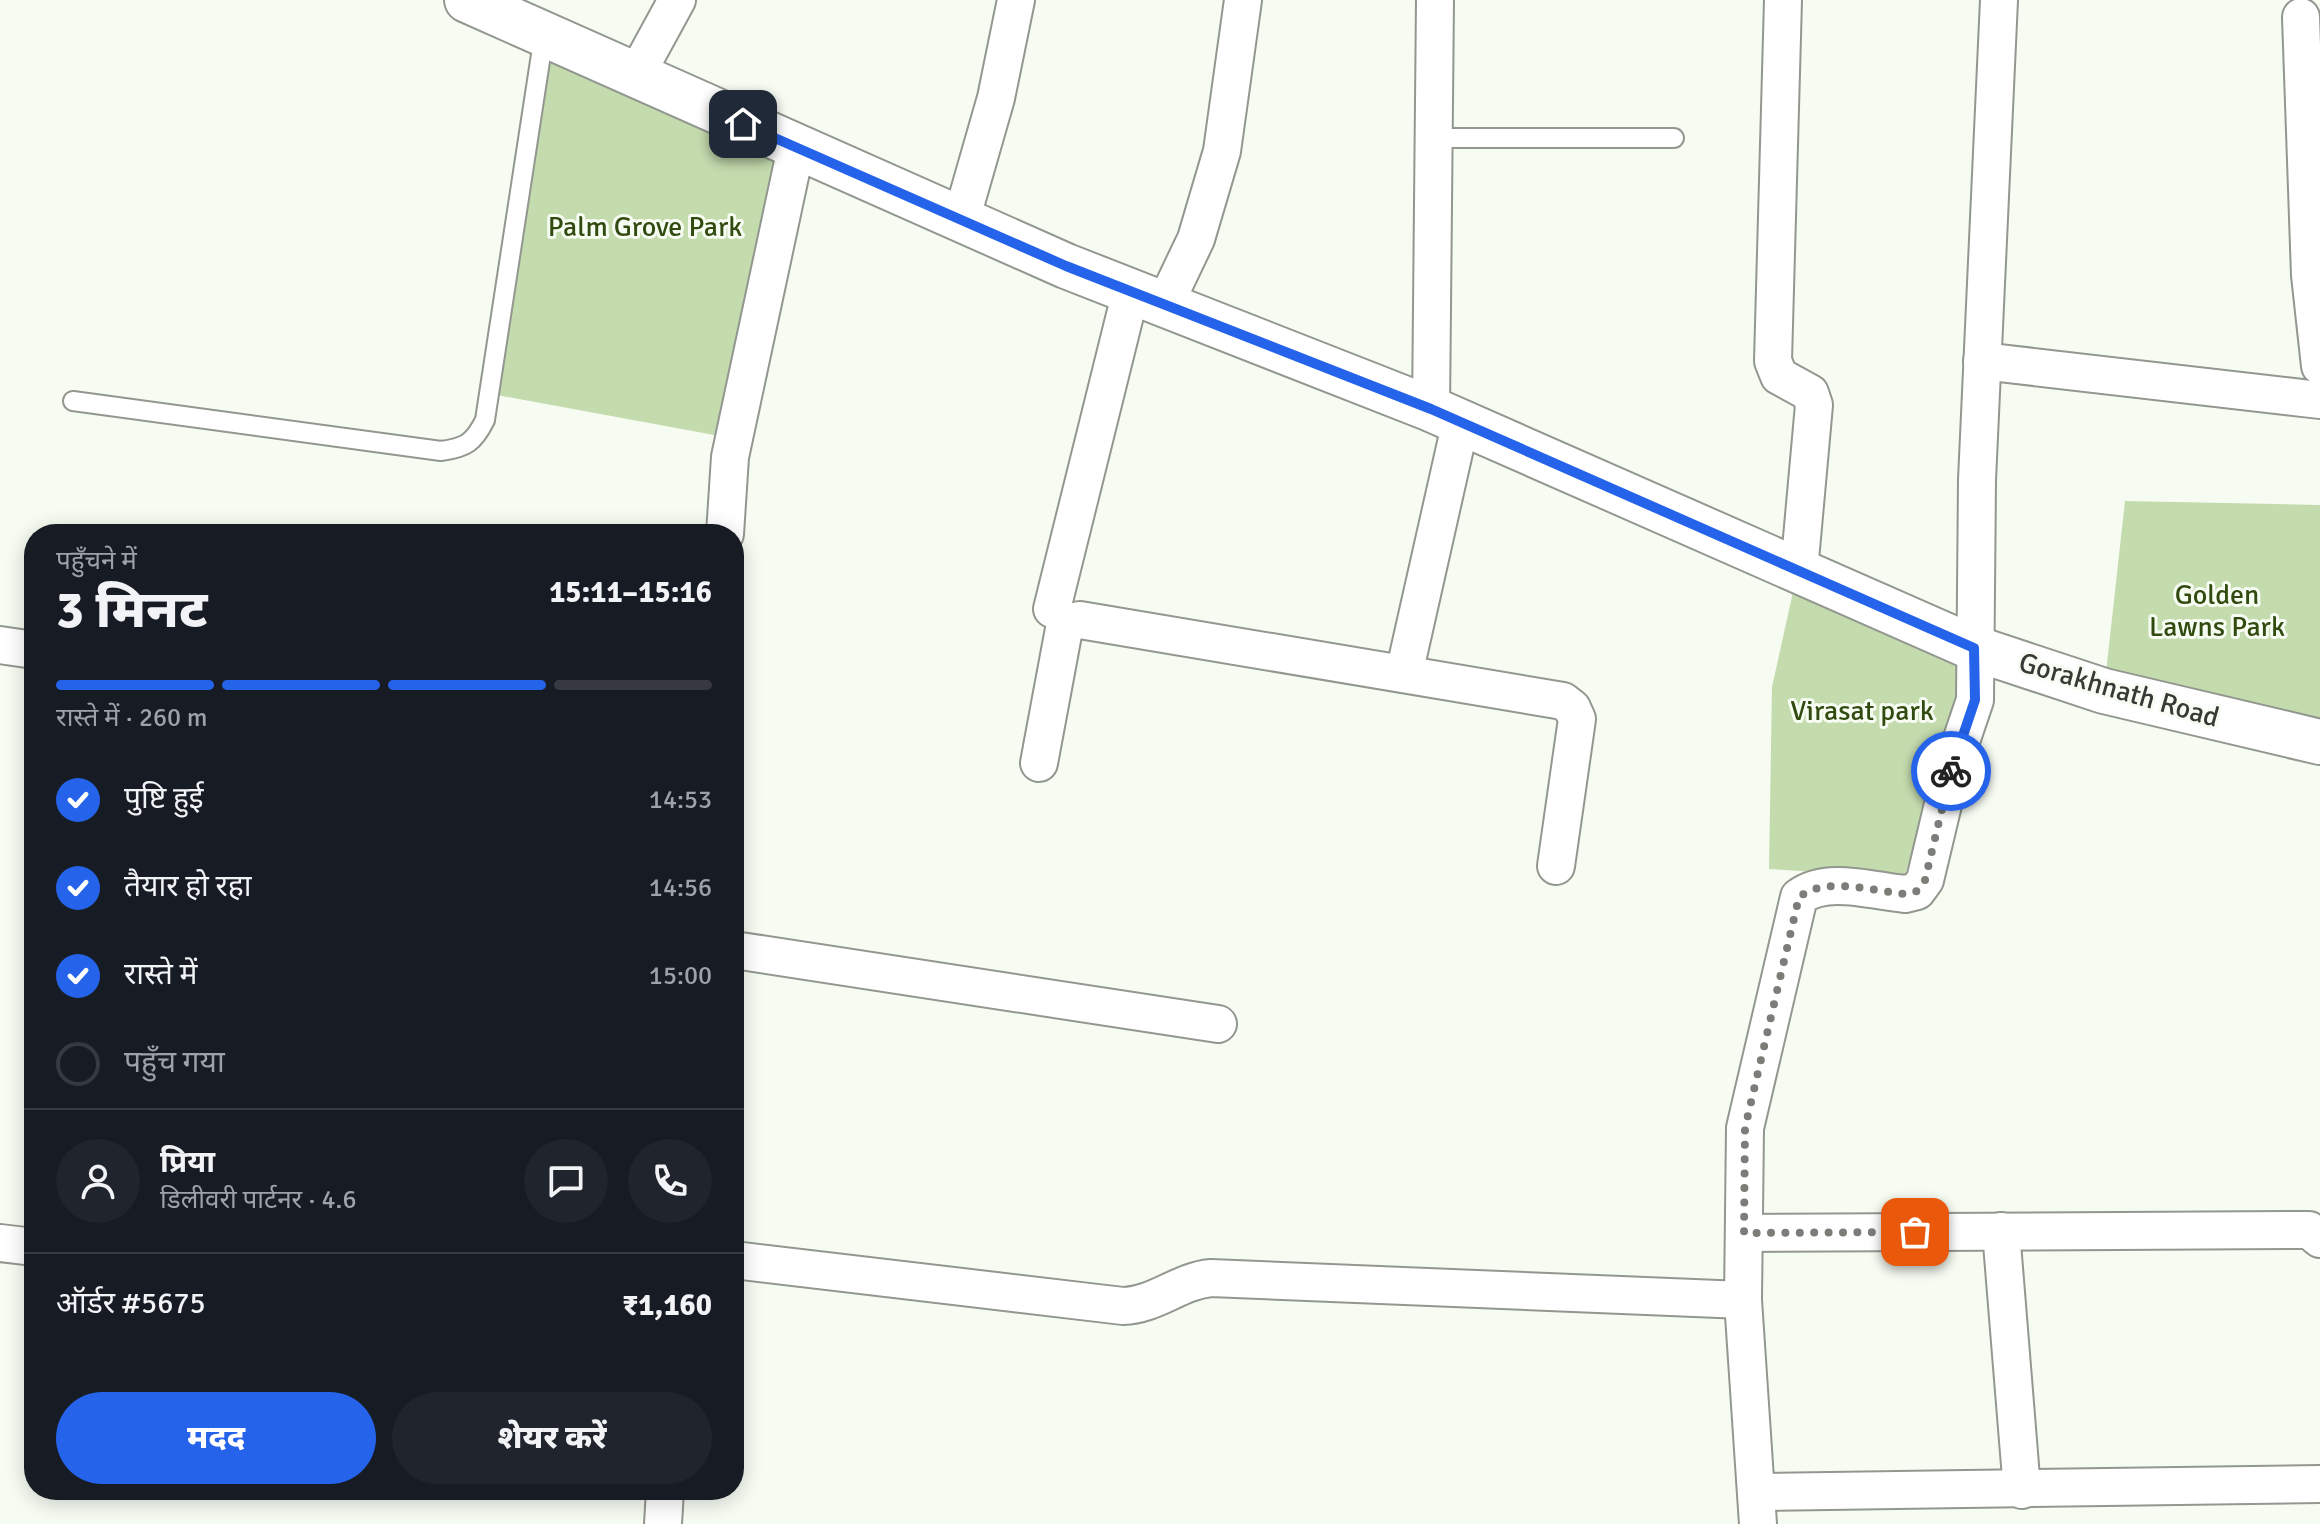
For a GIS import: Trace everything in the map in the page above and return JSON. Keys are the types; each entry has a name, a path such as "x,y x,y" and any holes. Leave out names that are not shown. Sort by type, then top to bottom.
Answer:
{"main road":[{"name":"Gorakhnath Road","path":"467,0 961,220 1148,298 1446,415 1974,648 2104,691 2320,742"}],"street":[{"path":"635,77 677,0"},
{"path":"961,220 996,98 1016,0"},
{"path":"1052,609 1148,298 1196,239 1222,151 1243,0"},
{"path":"1404,674 1446,415 1435,138 1435,0"},
{"path":"1783,0 1773,361 1779,376 1810,393 1814,405 1799,571"},
{"path":"1999,0 1982,361 1975,700 1951,771 1925,880 1917,891 1905,894 1827,885 1810,888 1799,897 1745,1128 1743,1300 1758,1508 2022,1490 2320,1484"},
{"path":"2301,17 2310,275 2320,366"},
{"path":"726,524 730,457 796,148"},
{"path":"1982,361 2320,400"},
{"path":"1039,763 1064,629 1070,622 1080,620 1563,701 1572,708 1577,719 1556,866"},
{"path":"0,645 24,649"},
{"path":"744,952 1218,1024"},
{"path":"1744,1233 2309,1230 2320,1239"},
{"path":"2001,1231 2022,1490"},
{"path":"0,1243 24,1246"},
{"path":"744,1261 1123,1306 1153,1301 1190,1280 1211,1278 1743,1300"},
{"path":"663,1524 664,1500"}],"lane":[{"path":"73,401 441,451 464,449 476,437 485,420 544,35"},
{"path":"1435,138 1674,138"}],"green space":[{"name":"Palm Grove Park","path":"549,44 789,151 725,437 491,394"},
{"name":"Golden Lawns Park","path":"2125,501 2320,505 2320,742 2104,691"},
{"name":"Virasat park","path":"1795,583 1961,653 1961,699 1904,878 1769,869 1772,687"}],"way so far":[{"path":"1915,1232 1744,1233 1745,1128 1799,897 1810,888 1827,885 1905,894 1917,891 1925,880 1951,771"}],"route":[{"path":"743,124 1066,266 1431,409 1974,648 1975,700 1951,771"}]}
